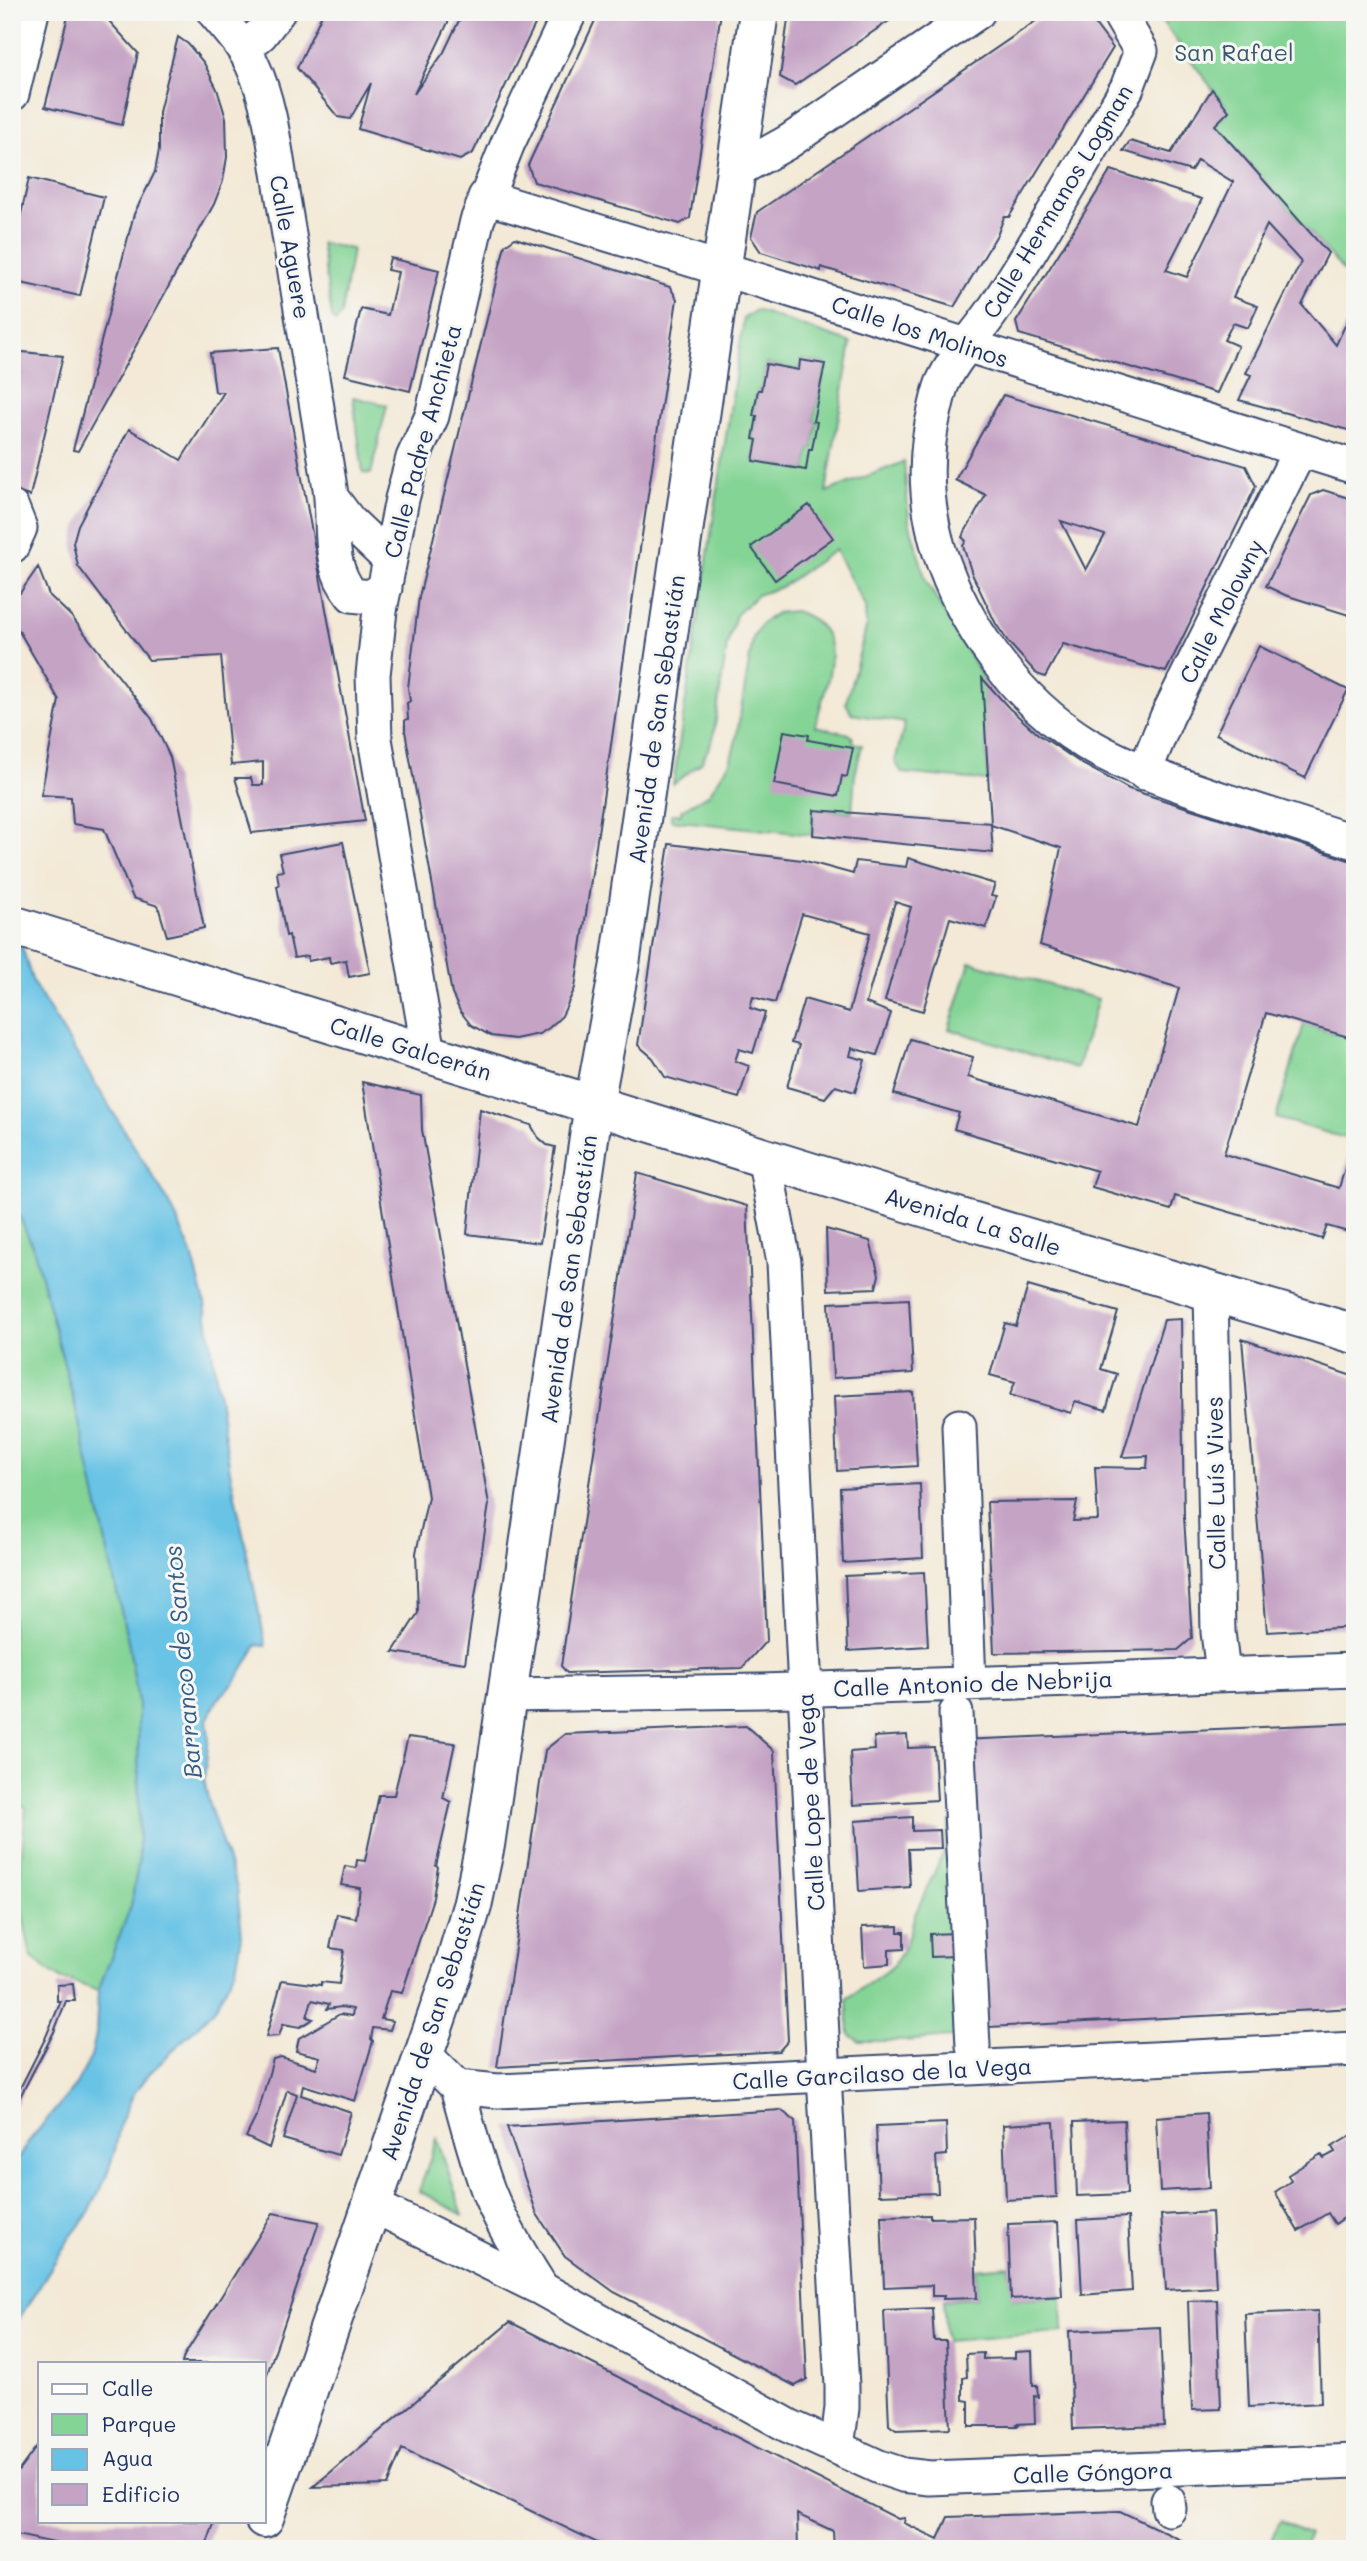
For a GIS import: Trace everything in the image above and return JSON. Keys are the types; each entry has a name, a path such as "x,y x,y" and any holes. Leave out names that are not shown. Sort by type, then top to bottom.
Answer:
{"street":[{"path":"12,94 32,12"},
{"name":"Calle Aguere","path":"214,12 244,48 265,97 309,349 331,497 331,530 336,568 343,585 352,595 370,597 387,574 331,497"},
{"path":"244,48 261,34 278,12"},
{"name":"Calle Padre Anchieta","path":"429,1053 375,739 374,665 387,574 402,499 419,442 432,416 477,221 485,197 570,12"},
{"name":"Avenida de San Sebastián","path":"266,2513 463,1939 477,1886 593,1104 622,951 759,12"},
{"path":"736,171 788,142 978,12"},
{"name":"Calle Hermanos Logman","path":"1118,12 1141,51 1127,88 997,306 966,346 941,385 932,422 926,466 930,513 940,554 961,606 983,643 1010,677 1038,705 1085,742 1144,773 1355,842"},
{"name":"Calle los Molinos","path":"485,197 1355,467"},
{"name":"Calle Molowny","path":"1144,773 1167,717 1300,450"},
{"path":"12,508 20,528 12,546"},
{"name":"Calle Galcerán","path":"12,925 593,1104"},
{"name":"Avenida La Salle","path":"593,1104 1211,1293 1355,1334"},
{"name":"Calle Lope de Vega","path":"764,1157 784,1262 842,2386 837,2448"},
{"name":"Calle Luís Vives","path":"1211,1293 1218,1632 1223,1673"},
{"path":"959,1426 969,1683"},
{"name":"Calle Antonio de Nebrija","path":"507,1695 804,1689 1355,1670"},
{"path":"956,1713 973,2046"},
{"name":"Calle Garcilaso de la Vega","path":"457,2087 498,2091 1355,2049"},
{"path":"424,2054 457,2087 489,2192 511,2238 541,2289"},
{"name":"Calle Góngora","path":"372,2205 541,2289 723,2392 837,2448 903,2475 930,2478 1355,2462"},
{"name":"Avenida de San Sebastián","path":"253,2549 263,2522"}],"green space":[{"name":"San Rafael","path":"1155,12 1355,12 1355,284 1215,125 1229,111"},
{"path":"321,243 352,249 341,315 336,322 332,317"},
{"path":"756,310 851,343 826,492 904,462 909,521 926,581 983,678 988,781 902,773 895,761 905,723 852,714 846,703 866,628 865,606 835,550 781,587 757,595 736,615 727,645 713,739 701,763 673,784 744,318","holes":["801,360 825,364 813,421 817,422 806,470 753,461 757,440 753,438 757,416 753,415 766,364 799,370"]},
{"path":"353,397 387,405 371,474 363,473"},
{"path":"795,611 813,620 824,631 830,644 829,675 815,726 849,734 853,743 862,745 855,775 852,812 814,810 813,835 671,820 671,814 681,814 681,810 709,794 730,762 753,638 762,623 777,613"},
{"path":"970,962 1098,999 1077,1068 949,1029"},
{"path":"1304,1024 1355,1039 1355,1141 1276,1118"},
{"path":"12,1198 34,1250 76,1409 129,1646 138,1701 139,1859 131,1906 98,1991 61,1980 31,1957 18,1892 26,1808 12,1797"},
{"path":"950,1820 962,2036 903,2041 859,2041 849,2035 847,1999 893,1966 904,1949 916,1912 945,1850"},
{"path":"437,2139 463,2215 419,2191"},
{"path":"1009,2266 1012,2299 1062,2296 1063,2332 946,2341 943,2300 977,2298 976,2269"},
{"path":"1280,2521 1309,2535 1303,2549 1267,2549"}],"water":[{"name":"Barranco de Santos","path":"12,913 33,983 171,1206 192,1254 205,1303 230,1471 266,1646 257,1645 235,1682 218,1699 207,1720 209,1738 204,1779 209,1804 237,1888 242,1936 236,1969 214,2010 146,2077 133,2095 120,2124 115,2151 104,2182 89,2213 69,2239 12,2330 12,2169 28,2142 76,2085 91,2057 96,2034 98,1991 131,1906 139,1858 138,1701 129,1646 76,1409 34,1250 12,1198"}],"building":[{"path":"69,12 101,12 138,53 122,125 45,107"},
{"path":"323,12 453,12 414,94 444,52 463,12 541,12 473,153 460,160 358,129 371,83 350,119 338,117 297,68"},
{"path":"599,12 721,12 690,218 680,224 534,182 528,165"},
{"path":"789,12 902,12 795,85 780,77"},
{"path":"1049,12 1086,12 1113,48 1009,217 1004,217 998,233 954,307 761,252 751,237 757,212"},
{"path":"178,37 188,44 204,63 217,89 226,118 227,157 223,181 214,204 78,451 73,450 134,214 155,172 159,150 159,112"},
{"path":"1212,89 1229,111 1215,125 1328,253 1302,305 1336,345 1355,304 1355,432 1239,400 1251,375 1246,373 1301,262 1267,225 1233,297 1258,306 1248,328 1233,323 1224,340 1238,346 1217,393 1019,334 1016,322 1111,170 1202,199 1166,270 1187,277 1233,182 1197,160 1191,171 1123,151 1130,141 1171,153"},
{"path":"29,178 104,197 80,296 12,281 12,255"},
{"path":"515,238 670,287 677,299 575,988 562,1016 549,1028 539,1034 515,1039 491,1036 471,1025 452,994 405,720 408,719 408,688 419,597 505,245"},
{"path":"390,258 439,270 410,391 345,375 361,309 388,315 398,272 387,270"},
{"path":"278,348 365,821 252,833 235,778 251,778 253,785 263,785 263,762 231,765 221,656 149,660 78,566 73,543 78,525 129,429 181,460 224,392 215,392 210,353"},
{"path":"12,351 63,356 30,496 12,491"},
{"path":"800,360 825,364 813,421 817,422 806,470 753,461 757,440 753,439 757,416 753,416 766,364 799,370"},
{"path":"1003,395 1246,466 1256,486 1166,672 1063,644 1045,677 1037,674 1009,643 996,624 972,574 963,546 966,541 962,537 986,495 955,480","holes":["1061,521 1105,535 1086,570"]},
{"path":"1323,490 1355,500 1355,617 1285,595 1266,586 1311,495"},
{"path":"809,505 833,538 775,580 751,547"},
{"path":"38,567 49,595 71,616 152,719 170,757 204,928 167,936 158,906 133,898 104,829 73,824 71,797 41,795 59,700 12,619 12,592 20,593"},
{"path":"1259,646 1348,690 1305,778 1216,734"},
{"path":"982,678 1009,708 1038,734 1082,764 1129,789 1355,862 1355,1039 1266,1013 1224,1154 1339,1188 1349,1155 1355,1156 1355,1234 1327,1226 1322,1239 1175,1196 1171,1210 1092,1187 1097,1171 954,1129 959,1113 894,1094 910,1039 973,1057 968,1077 1139,1127 1179,988 1040,945 1061,848 991,825 993,853 813,835 814,810 991,823"},
{"path":"784,731 809,735 808,740 853,748 847,777 842,776 838,796 774,784"},
{"path":"343,842 370,973 349,977 346,960 330,963 329,957 308,961 308,956 294,958 289,935 286,936 277,886 277,872 283,871 279,854"},
{"path":"669,844 802,860 853,874 856,861 906,867 908,858 995,884 991,896 996,897 986,928 950,918 923,1011 885,1001 911,907 895,902 866,1003 891,1013 877,1055 852,1048 850,1056 865,1060 855,1092 835,1086 825,1098 787,1087 799,1045 791,1043 804,999 849,1012 870,933 802,914 775,1003 753,997 750,1008 765,1013 753,1053 739,1049 735,1061 749,1066 739,1098 665,1077 653,1058 638,1045"},
{"path":"362,1082 421,1095 422,1130 489,1504 465,1663 393,1652 418,1613 416,1553 428,1497"},
{"path":"480,1109 531,1125 538,1137 547,1145 555,1147 540,1243 467,1234"},
{"path":"637,1173 747,1206 767,1640 742,1668 567,1673 561,1666"},
{"path":"826,1229 870,1241 879,1275 876,1288 828,1290"},
{"path":"1028,1286 1118,1312 1101,1369 1117,1374 1106,1410 1075,1401 1071,1413 1010,1395 1015,1382 990,1375 1005,1323 1016,1326"},
{"path":"909,1299 913,1373 833,1378 829,1303"},
{"path":"1181,1319 1184,1518 1192,1638 1178,1650 994,1653 987,1502 1077,1501 1073,1521 1098,1520 1095,1467 1147,1468 1148,1456 1122,1457 1164,1320"},
{"path":"1242,1339 1355,1377 1355,1627 1267,1632"},
{"path":"913,1392 917,1466 837,1471 834,1396"},
{"path":"920,1484 923,1558 843,1563 840,1488"},
{"path":"924,1572 928,1646 848,1651 845,1576"},
{"path":"1355,1723 1355,2008 989,2027 978,2016 960,1740"},
{"path":"746,1726 774,1751 788,2041 779,2051 497,2067 545,1750 565,1734"},
{"path":"907,1735 908,1748 934,1747 937,1800 853,1805 850,1752 875,1750 874,1737"},
{"path":"408,1737 455,1743 443,1798 451,1802 436,1866 433,1898 402,1993 390,1991 381,2019 393,2021 390,2030 373,2028 373,2041 355,2101 303,2085 301,2095 351,2112 338,2155 283,2139 297,2094 287,2090 269,2148 246,2137 258,2113 273,2059 281,2057 316,2068 320,2057 296,2051 299,2038 340,2014 352,2016 353,2009 327,2009 329,2004 312,2000 307,2017 313,2019 300,2027 283,2024 279,2036 266,2037 282,1980 321,1985 321,1982 339,1984 344,1950 330,1948 337,1914 356,1918 360,1888 341,1885 345,1866 356,1868 357,1860 365,1861 379,1795 394,1795"},
{"path":"912,1817 912,1831 940,1830 941,1848 908,1849 910,1887 859,1891 855,1821"},
{"path":"898,1926 898,1932 904,1932 904,1949 889,1950 889,1964 864,1966 862,1927"},
{"path":"956,1933 956,1956 931,1957 930,1934"},
{"path":"73,1984 75,2001 66,2001 54,2032 12,2112 12,2104 61,2001 57,2001 57,1985"},
{"path":"781,2110 795,2121 807,2379 795,2386 614,2292 565,2256 537,2214 507,2127"},
{"path":"1206,2113 1210,2188 1160,2191 1156,2117"},
{"path":"1124,2120 1127,2194 1077,2196 1074,2122"},
{"path":"1054,2122 1057,2197 1006,2200 1003,2125"},
{"path":"946,2123 947,2155 936,2156 938,2193 879,2195 876,2126"},
{"path":"1355,2133 1355,2215 1349,2219 1347,2216 1335,2224 1328,2213 1298,2231 1275,2192 1291,2181 1288,2175 1321,2154 1324,2158 1335,2152 1332,2147"},
{"path":"1212,2212 1216,2287 1166,2290 1161,2215"},
{"path":"273,2213 319,2222 266,2377 266,2362 182,2362"},
{"path":"930,2215 930,2218 974,2217 977,2298 943,2299 944,2296 932,2296 932,2285 884,2287 881,2216"},
{"path":"1128,2217 1132,2291 1082,2295 1078,2220"},
{"path":"1058,2222 1062,2296 1011,2299 1008,2224"},
{"path":"1217,2300 1221,2409 1192,2410 1188,2301"},
{"path":"932,2308 934,2341 946,2341 950,2428 896,2430 889,2425 884,2310"},
{"path":"1318,2311 1321,2403 1249,2407 1245,2314"},
{"path":"510,2322 898,2519 905,2518 904,2523 938,2539 948,2517 1120,2511 1200,2549 834,2549 833,2531 797,2514 798,2549 610,2549 402,2449 387,2485 313,2487"},
{"path":"1160,2327 1164,2426 1073,2429 1069,2331"},
{"path":"1032,2351 1033,2385 1037,2385 1038,2397 1034,2396 1035,2423 1017,2424 1018,2426 969,2426 969,2401 963,2400 963,2378 967,2377 966,2354 983,2353 983,2359 1015,2358 1015,2352"},
{"path":"37,2446 38,2522 215,2522 205,2549 82,2549 12,2534 12,2480"}]}
